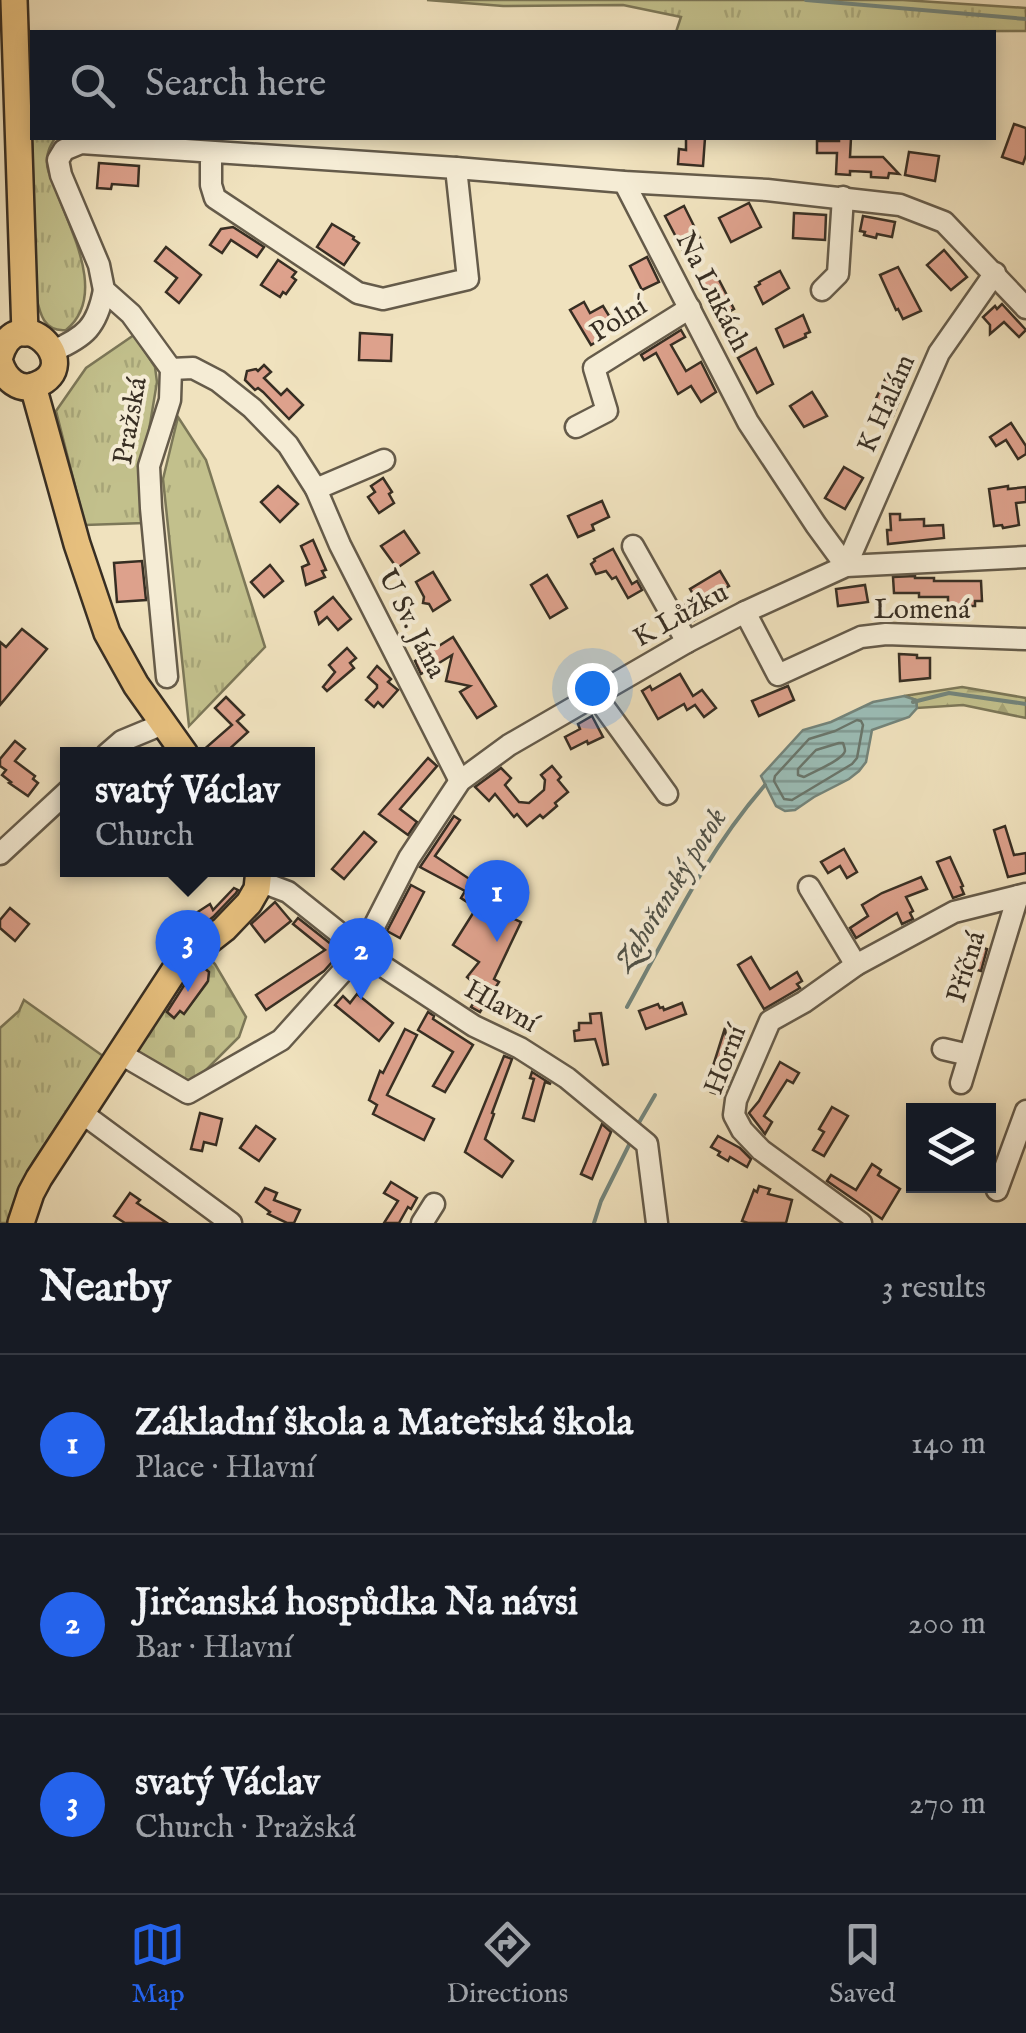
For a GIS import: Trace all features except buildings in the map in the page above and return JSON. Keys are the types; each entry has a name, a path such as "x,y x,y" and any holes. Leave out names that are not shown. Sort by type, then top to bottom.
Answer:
{"main road":[{"path":"14,0 25,332"},
{"path":"25,332 42,337 52,350 51,373 33,386 10,381 4,374 0,360 10,338 25,332"},
{"path":"33,386 98,610 121,659 180,747"},
{"path":"21,1223 39,1178 178,965 242,912 254,894 258,877"}],"street":[{"name":"Pražská","path":"167,677 150,466 170,400 171,369 131,314 104,290 99,265 58,160 64,150 81,143 212,153"},
{"path":"456,168 468,279 382,298 358,293 216,198 211,185 212,153 456,168 624,182 766,190 900,205 944,222 1026,308"},
{"name":"Na Lukách","path":"624,182 748,422 846,566"},
{"path":"822,290 838,274 843,197"},
{"name":"K Halám","path":"846,566 939,354 995,273"},
{"path":"52,350 77,340 89,328 104,290"},
{"name":"Polní","path":"576,426 607,411 594,368 690,308"},
{"name":"U Sv. Jána","path":"171,369 192,368 218,382 252,408 288,445 316,489 340,545 460,781"},
{"path":"316,489 384,460"},
{"path":"632,546 687,642"},
{"name":"K Lůžku","path":"121,1054 188,1093 281,1040 362,950 409,858 460,781 509,745 687,642 846,566 1026,557"},
{"name":"Lomená","path":"744,612 778,675 861,637 886,634 1026,639"},
{"path":"596,696 667,794"},
{"path":"114,747 122,740 163,724"},
{"path":"0,854 60,798"},
{"name":"Hlavní","path":"262,877 474,1026 520,1048 567,1078 647,1144 656,1223"},
{"path":"809,887 856,965"},
{"name":"Horní","path":"860,1223 761,1150 734,1115 736,1100 770,1021 856,965 954,912 1022,895"},
{"name":"Příčná","path":"961,1083 1022,895"},
{"path":"942,1049 969,1055"},
{"path":"998,1190 1026,1112"},
{"path":"82,1113 230,1223"},
{"path":"422,1223 434,1204"}],"green space":[{"path":"427,0 903,0 1026,8 1026,31 677,30 681,17 623,5 503,6"},
{"path":"32,140 54,140 47,168 82,262 84,299 78,316 66,330 59,330 48,325 41,315 36,296"},
{"path":"134,335 155,367 157,382 142,472 144,523 85,525 56,411 86,368"},
{"path":"178,417 206,460 265,647 189,726 163,479"},
{"path":"962,687 1026,698 1026,718 963,705 917,708 916,700 904,696"},
{"path":"199,957 208,957 246,1017 239,1037 189,1087 132,1052 182,973","holes":["194,962 208,971 207,983 184,1013 180,1011 174,1018 167,1012 172,1005 169,1001 191,972 188,969"]},
{"path":"24,1000 103,1056 33,1162 8,1223 0,1223 0,1028 19,1011"}],"water":[{"path":"904,696 916,700 917,708 909,717 872,730 866,762 859,771 795,810 785,811 776,806 761,776 803,730 873,702"}],"waterway":[{"path":"806,0 1026,19"},
{"name":"Zahořanský potok","path":"913,702 949,693 1026,704"},
{"name":"Zahořanský potok","path":"627,1007 707,864 765,785"},
{"name":"Zahořanský potok","path":"637,1126 655,1095"},
{"name":"Zahořanský potok","path":"594,1223 632,1139"}],"place":[{"name":"Základní škola a Mateřská škola","path":"497,942"},
{"name":"svatý Václav","path":"188,992"},
{"name":"Jirčanská hospůdka Na návsi","path":"361,1000"}]}
